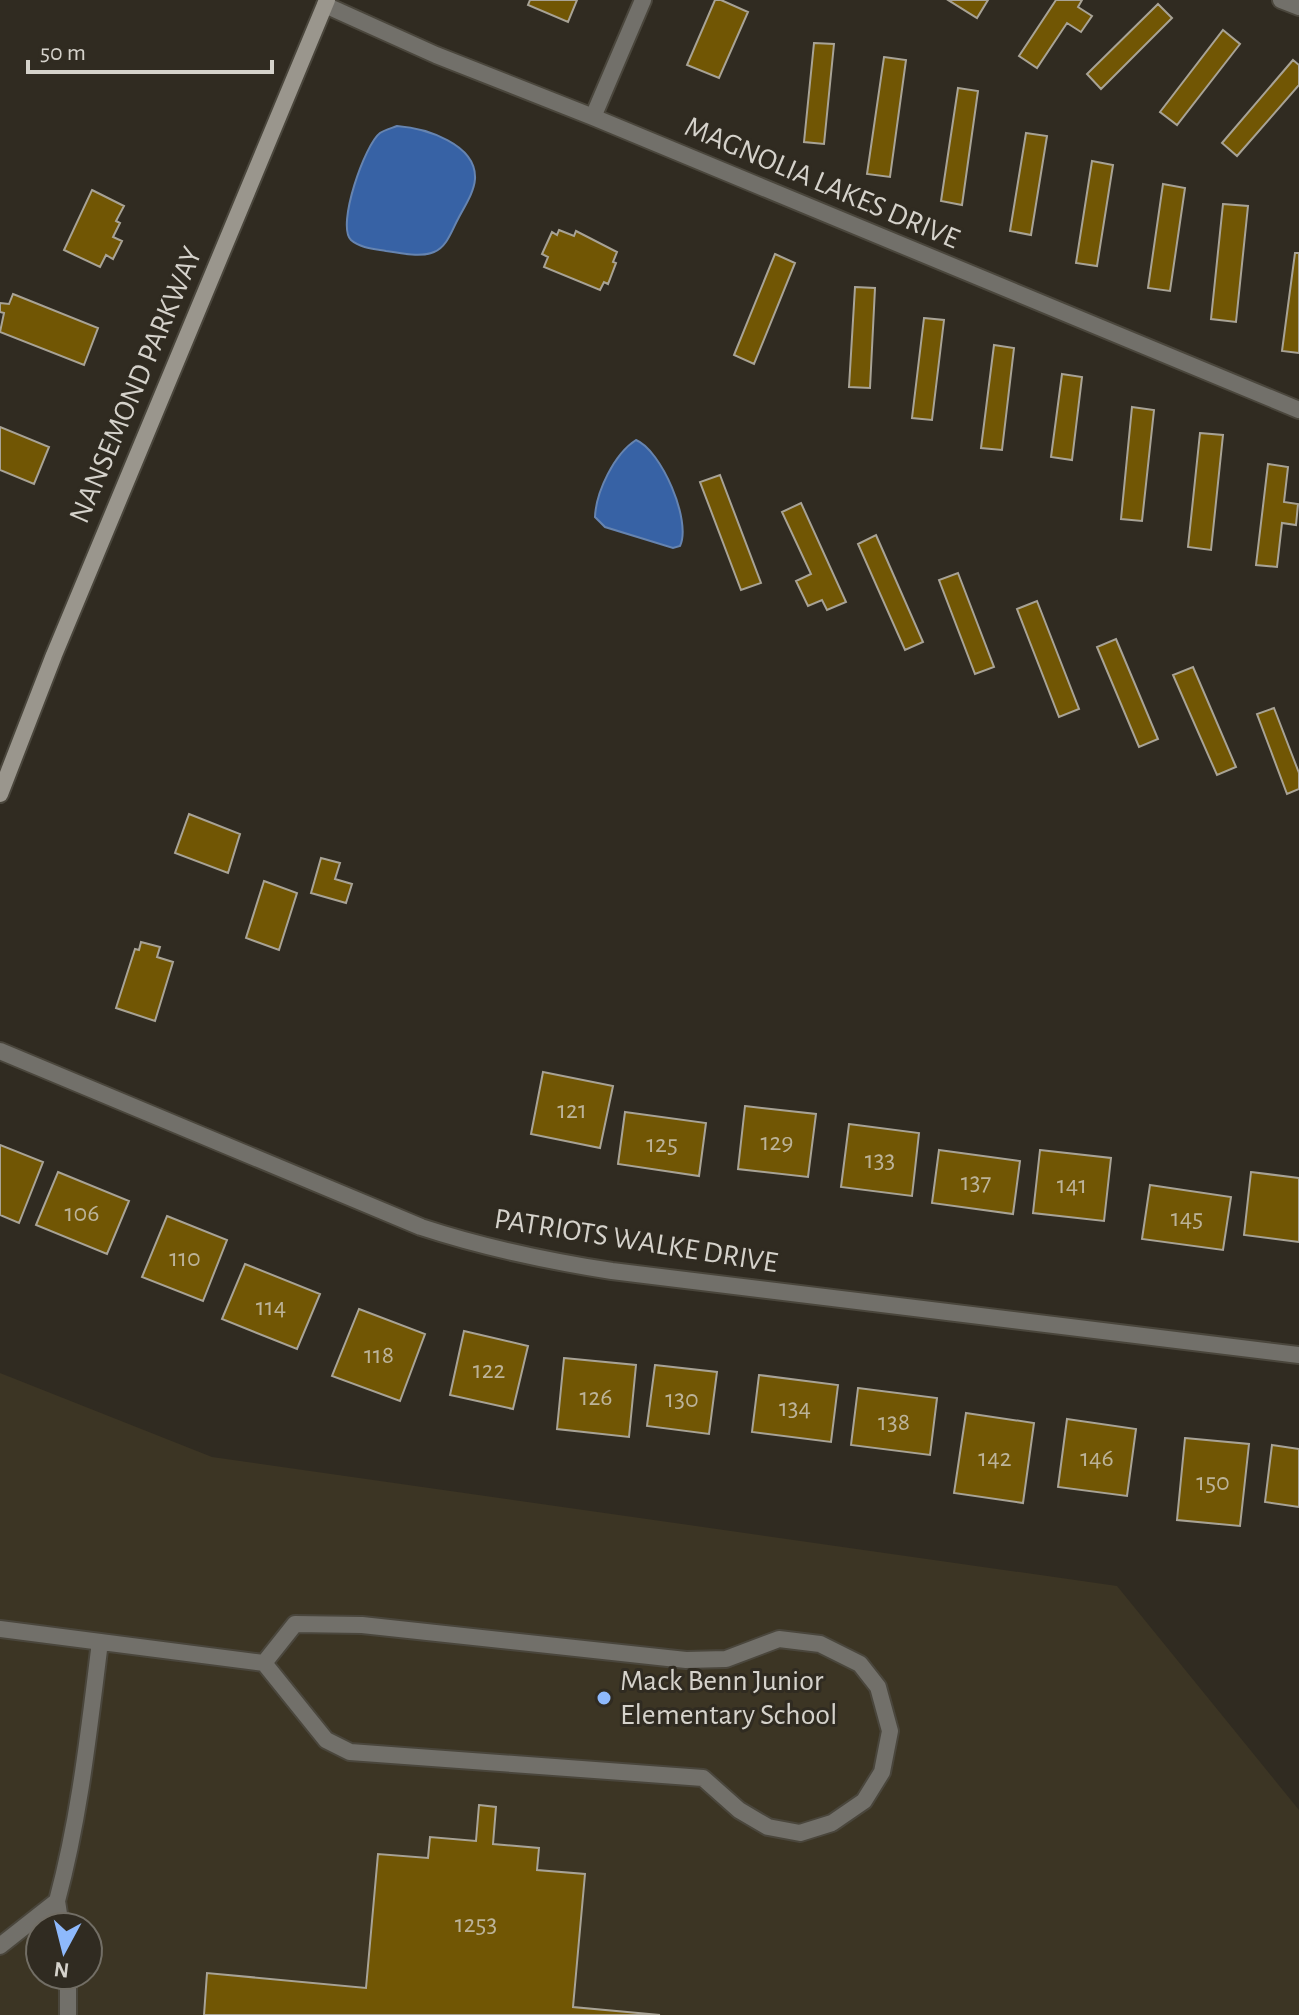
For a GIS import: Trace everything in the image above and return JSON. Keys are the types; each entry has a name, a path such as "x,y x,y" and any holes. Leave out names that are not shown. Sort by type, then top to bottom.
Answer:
{"main road":[{"name":"NANSEMOND PARKWAY","path":"0,794 54,655 326,2"}],"street":[{"path":"593,117 643,0"},
{"path":"1281,0 1299,7"},
{"name":"MAGNOLIA LAKES DRIVE","path":"326,2 436,55 1299,410"},
{"name":"PATRIOTS WALKE DRIVE","path":"0,1051 421,1227 485,1248 612,1271 1299,1355"},
{"path":"0,1629 264,1663 326,1740 350,1752 703,1778 739,1810 768,1827 800,1833 832,1823 864,1801 882,1772 890,1731 878,1687 860,1664 820,1644 779,1639 726,1659 686,1660 362,1625 295,1624 264,1663"},
{"path":"59,1911 57,1901 69,1856 83,1776 100,1642"},
{"path":"0,1946 57,1901"},
{"path":"68,1991 68,2015"}],"shaded area":[{"name":"Mack Benn Junior Elementary School","path":"0,1373 212,1457 1117,1586 1299,1810 1299,2015 0,2015"}],"water":[{"path":"397,126 421,130 447,140 468,156 473,167 475,179 468,200 446,242 439,250 429,254 368,248 351,240 347,232 354,185 367,152 380,133"},
{"path":"636,440 655,457 672,487 682,520 680,546 673,548 605,527 595,517 608,474 620,454"}],"building":[{"path":"530,0 577,0 568,22 528,5"},
{"path":"715,0 748,12 719,78 687,65"},
{"path":"948,0 988,0 977,18"},
{"path":"1056,0 1082,0 1078,7 1092,16 1081,32 1067,23 1037,68 1019,56"},
{"path":"1158,4 1172,18 1101,89 1087,74"},
{"path":"1223,30 1240,44 1177,125 1160,112"},
{"path":"814,43 834,44 824,144 804,142"},
{"path":"884,57 906,60 890,177 867,174"},
{"path":"1293,60 1299,65 1299,85 1237,156 1222,143"},
{"path":"958,88 978,91 962,205 941,201"},
{"path":"1026,133 1047,136 1031,235 1010,231"},
{"path":"1092,161 1113,165 1097,266 1076,263"},
{"path":"1163,184 1185,188 1170,291 1148,288"},
{"path":"92,190 124,206 116,221 120,223 113,237 122,241 113,259 106,255 100,267 64,250"},
{"path":"1223,204 1248,206 1236,322 1211,319"},
{"path":"559,230 574,236 576,231 617,252 608,284 604,282 600,290 544,267 548,257 542,254 552,232 557,235"},
{"path":"1295,253 1299,253 1299,353 1282,351"},
{"path":"775,254 795,263 754,364 734,355"},
{"path":"855,287 875,288 870,388 849,387"},
{"path":"13,294 98,328 84,365 0,332 4,313 0,312 0,303 9,304"},
{"path":"924,318 944,320 932,420 912,418"},
{"path":"994,345 1014,348 1002,450 981,448"},
{"path":"1062,374 1082,377 1072,460 1051,457"},
{"path":"1132,407 1154,410 1142,521 1121,519"},
{"path":"0,427 49,447 34,484 0,470"},
{"path":"1200,433 1223,435 1211,550 1188,547"},
{"path":"1268,464 1288,467 1284,502 1298,504 1296,525 1282,523 1277,567 1256,565"},
{"path":"720,475 761,583 741,590 700,482"},
{"path":"801,503 846,602 827,610 822,600 808,606 796,581 811,574 782,512"},
{"path":"876,535 923,642 905,650 858,544"},
{"path":"958,573 994,667 975,674 939,580"},
{"path":"1037,601 1079,709 1059,717 1017,609"},
{"path":"1116,639 1158,739 1139,747 1097,647"},
{"path":"1193,667 1236,767 1217,775 1173,675"},
{"path":"1274,708 1299,773 1299,789 1287,794 1257,714"},
{"path":"189,814 240,834 228,873 175,853"},
{"path":"321,858 340,863 335,879 352,884 346,903 311,893"},
{"path":"264,881 297,893 279,950 246,938"},
{"path":"141,942 160,947 157,957 173,962 155,1021 116,1008 135,949 139,950"},
{"path":"543,1072 613,1086 600,1148 531,1134"},
{"path":"745,1106 816,1114 808,1177 738,1169"},
{"path":"625,1112 706,1123 699,1176 618,1164"},
{"path":"849,1124 919,1133 912,1196 841,1187"},
{"path":"0,1145 43,1162 19,1223 0,1215"},
{"path":"939,1150 1020,1161 1013,1214 932,1203"},
{"path":"1040,1150 1111,1158 1104,1221 1033,1213"},
{"path":"58,1172 129,1201 107,1254 36,1225"},
{"path":"1251,1172 1299,1178 1299,1242 1244,1235"},
{"path":"1150,1185 1231,1197 1223,1250 1142,1239"},
{"path":"167,1216 227,1240 203,1301 142,1277"},
{"path":"245,1264 320,1294 297,1349 222,1319"},
{"path":"359,1309 425,1334 400,1401 332,1376"},
{"path":"464,1331 528,1346 513,1409 450,1395"},
{"path":"564,1358 636,1365 629,1437 557,1429"},
{"path":"655,1365 717,1372 709,1434 647,1426"},
{"path":"759,1375 838,1385 831,1442 752,1432"},
{"path":"858,1388 937,1398 930,1455 851,1445"},
{"path":"966,1413 1034,1423 1023,1503 954,1493"},
{"path":"1067,1419 1136,1429 1127,1496 1058,1487"},
{"path":"1185,1438 1249,1444 1240,1526 1177,1520"},
{"path":"1272,1445 1299,1449 1299,1507 1265,1502"},
{"path":"479,1805 496,1807 493,1844 539,1848 537,1870 585,1874 573,2007 660,2015 204,2015 207,1973 366,1988 378,1854 428,1858 430,1837 476,1841"}],"place":[{"name":"Mack Benn Junior Elementary School","path":"604,1698"}]}
